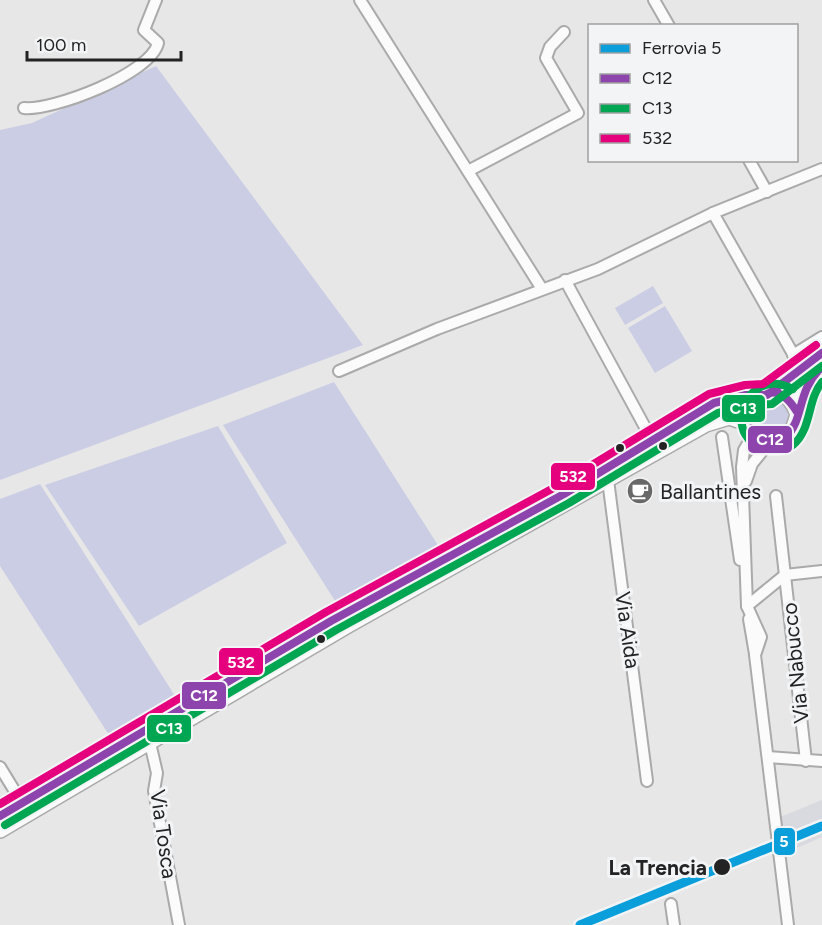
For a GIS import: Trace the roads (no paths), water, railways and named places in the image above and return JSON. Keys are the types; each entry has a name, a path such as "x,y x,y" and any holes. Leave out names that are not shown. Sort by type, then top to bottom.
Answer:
{"main road":[{"path":"754,428 752,410 755,404 797,362 822,353"},
{"path":"0,830 348,625 717,419 737,418 772,440 786,436 796,426 797,412 804,390 822,367"},
{"path":"0,816 331,621 564,494 714,403 746,395 782,394 789,398 797,412"}],"street":[{"path":"24,108 49,106 113,81 144,63 158,43 144,30 156,0"},
{"path":"360,0 542,289"},
{"path":"654,0 668,24"},
{"path":"468,171 578,113 546,58 550,47 564,32"},
{"path":"750,162 767,192"},
{"path":"339,370 598,269 713,213 822,169"},
{"path":"713,213 797,362 822,337"},
{"path":"565,280 652,440"},
{"name":"Via Nabucco","path":"747,606 743,455 754,428"},
{"name":"Via Nabucco","path":"722,437 755,655 788,925"},
{"name":"Via Nabucco","path":"744,490 752,464 772,440"},
{"name":"Via Aida","path":"608,480 647,781"},
{"name":"Via Nabucco","path":"776,496 806,761"},
{"path":"747,606 785,575 822,571"},
{"name":"Via Tosca","path":"150,743 157,772 154,791 179,925"},
{"path":"768,758 822,761"},
{"path":"0,767 22,803"},
{"path":"671,904 674,925"}],"rail line":[{"name":"5","path":"580,925 822,826"}],"place":[{"name":"Ballantines","path":"640,491"},
{"name":"La Trencia","path":"722,867"}]}
